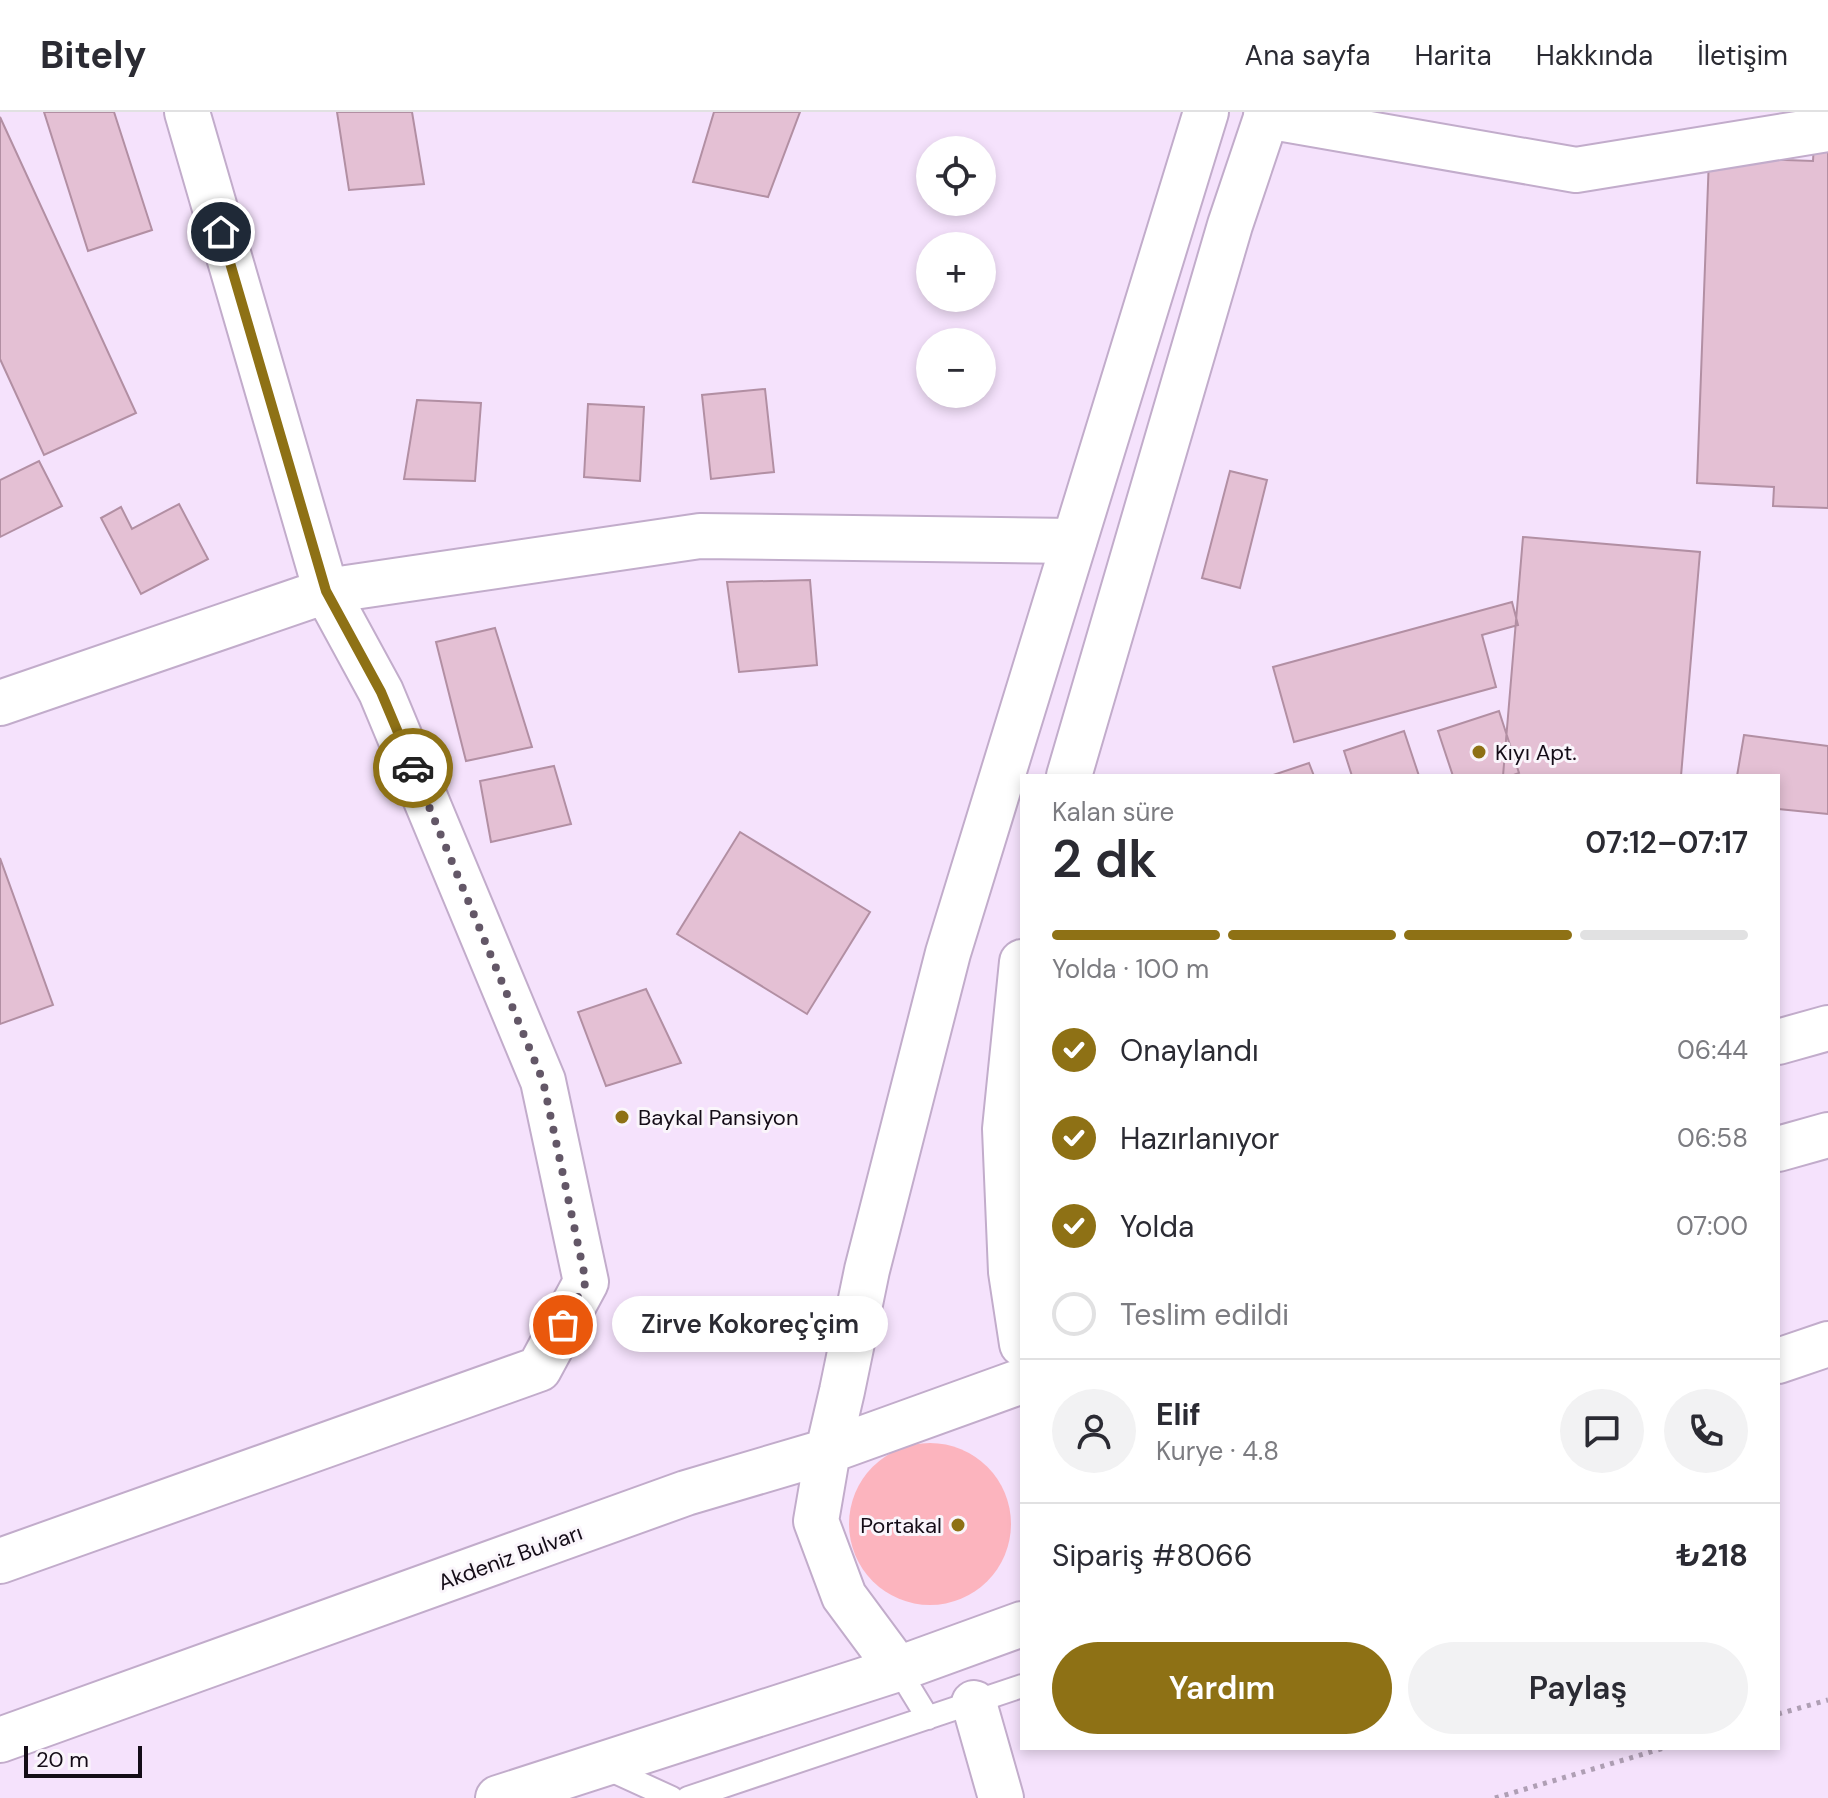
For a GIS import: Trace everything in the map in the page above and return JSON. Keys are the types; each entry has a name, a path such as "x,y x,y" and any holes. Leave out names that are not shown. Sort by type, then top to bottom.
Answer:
{"main road":[{"path":"0,1561 539,1369 586,1282 543,1081 381,692 326,591 187,112"},
{"path":"898,1669 844,1596 816,1521 828,1451 867,1270 948,953 1203,113"},
{"path":"1070,774 1230,225 1267,114 1576,170 1828,129"},
{"path":"0,703 326,591 700,536 1074,541"},
{"path":"1020,1005 1017,1070 1005,1129 1011,1272 1020,1331"},
{"path":"1780,1041 1828,1028"},
{"path":"1780,1148 1828,1135"},
{"path":"1780,1360 1828,1344"},
{"name":"Akdeniz Bulvarı","path":"0,1740 686,1493 828,1451 1020,1382"},
{"path":"498,1798 898,1669 1020,1625"},
{"path":"974,1703 1001,1798"}],"lane":[{"path":"898,1669 928,1718"},
{"path":"688,1798 1020,1687"},
{"path":"599,1765 672,1798"}],"path":[{"path":"1780,1713 1828,1700"},
{"path":"1495,1798 1657,1750"}],"shaded area":[{"path":"930,1443 961,1449 987,1467 1005,1493 1011,1524 1005,1555 987,1581 961,1599 930,1605 899,1599 873,1581 855,1555 849,1524 855,1493 873,1467 899,1449"}],"building":[{"path":"44,112 114,112 152,230 88,251"},
{"path":"337,112 412,112 424,184 349,190"},
{"path":"714,112 800,112 768,197 693,182"},
{"path":"0,117 136,413 44,455 0,359"},
{"path":"1814,143 1828,144 1828,508 1773,506 1774,487 1697,483 1709,157 1813,161"},
{"path":"765,389 774,472 711,479 702,395"},
{"path":"417,400 481,403 475,481 404,479"},
{"path":"588,404 644,407 640,481 584,477"},
{"path":"39,461 62,506 0,537 0,480"},
{"path":"1230,471 1267,480 1240,588 1202,578"},
{"path":"179,504 208,559 141,594 101,518 121,507 132,529"},
{"path":"1523,537 1700,552 1681,774 1503,774"},
{"path":"810,580 817,665 739,672 727,582"},
{"path":"1512,602 1518,625 1482,635 1496,687 1294,742 1273,667"},
{"path":"495,628 532,747 466,761 436,642"},
{"name":"Kıyı Apt.","path":"1499,711 1519,773 1452,774 1438,731"},
{"path":"1404,731 1418,774 1351,774 1344,751"},
{"path":"1744,735 1828,746 1828,814 1780,809 1780,774 1737,774"},
{"path":"1309,763 1313,774 1276,774"},
{"path":"554,766 571,824 491,842 480,781"},
{"path":"740,832 870,912 807,1014 677,934"},
{"path":"0,858 53,1005 0,1024"},
{"path":"646,989 681,1063 606,1086 578,1012"}],"way so far":[{"path":"413,768 543,1081 586,1282 563,1325"}],"place":[{"name":"Kıyı Apt.","path":"1479,752"},
{"name":"Baykal Pansiyon","path":"622,1117"},
{"name":"Zirve Kokoreç'çim","path":"563,1325"},
{"name":"Portakal","path":"958,1525"}],"route":[{"path":"221,232 326,591 381,692 413,768"}]}
